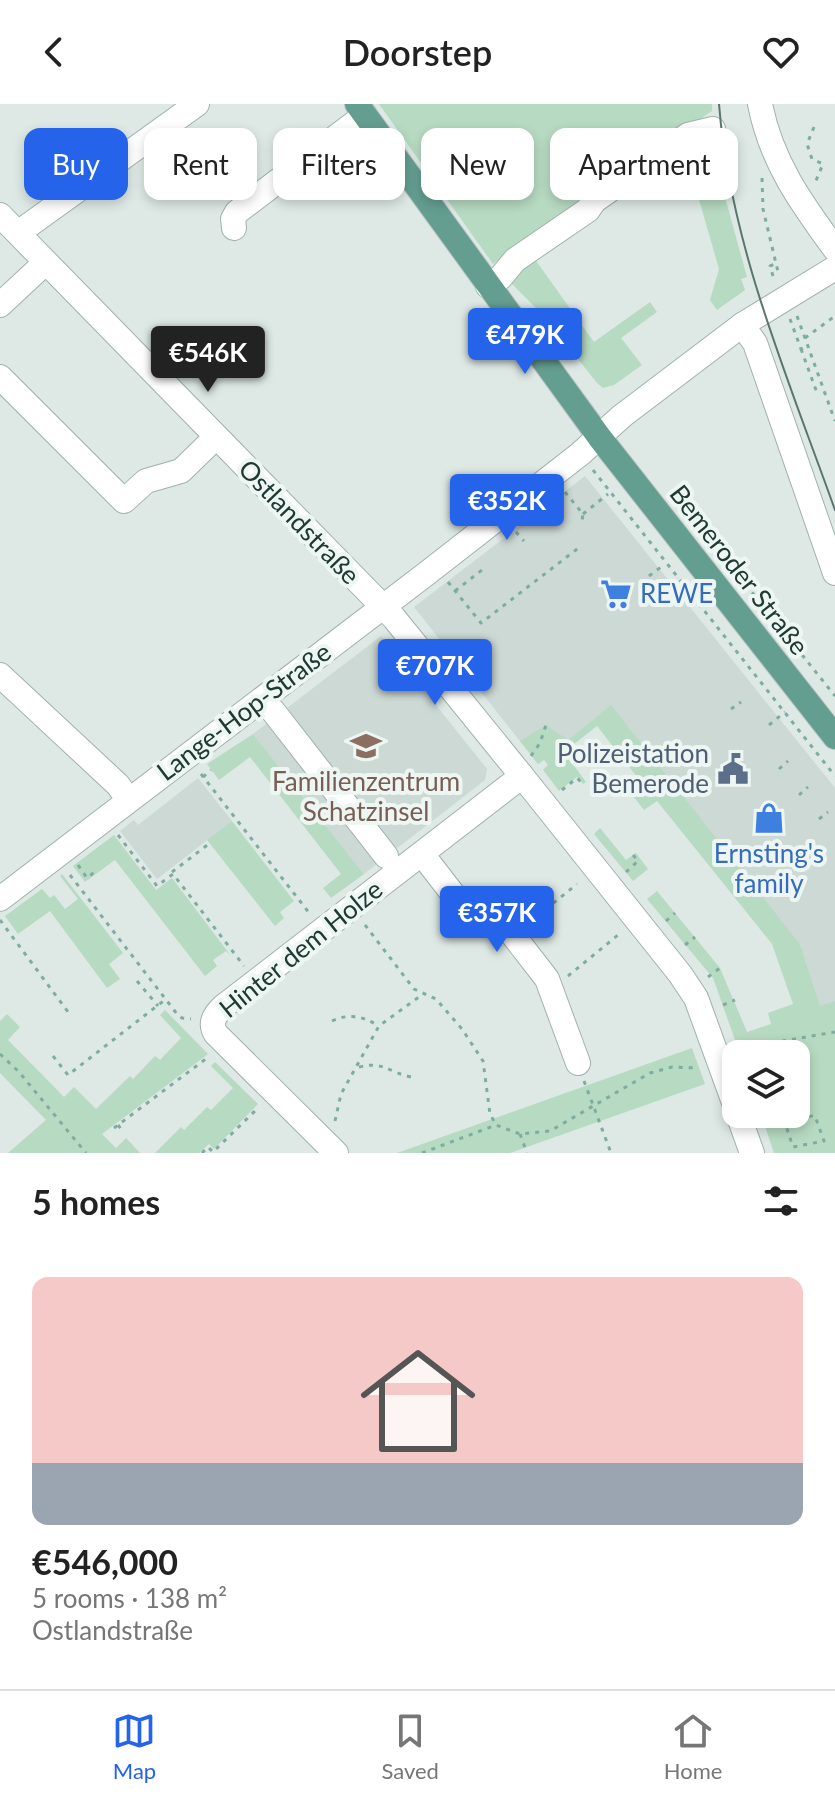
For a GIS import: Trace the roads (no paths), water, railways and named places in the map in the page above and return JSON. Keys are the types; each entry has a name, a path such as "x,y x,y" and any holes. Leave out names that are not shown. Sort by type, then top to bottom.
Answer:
{"main road":[{"name":"Bemeroder Straße","path":"361,110 600,438 835,737"}],"street":[{"path":"18,233 197,104"},
{"path":"234,228 233,219 237,212 361,110"},
{"path":"767,110 778,163 795,195 835,249"},
{"path":"488,286 500,278 515,260 588,210 595,200"},
{"name":"Ostlandstraße","path":"0,215 382,606"},
{"path":"0,305 45,263"},
{"name":"Lange-Hop-Straße","path":"0,899 600,438 622,416 742,325 835,268"},
{"path":"742,325 755,343 835,573"},
{"name":"Ostlandstraße","path":"0,377 124,501 146,481 181,471 216,437"},
{"path":"382,606 525,767 680,974 696,998 722,1065"},
{"path":"0,675 118,785 128,799"},
{"path":"273,711 386,856"},
{"name":"Hinter dem Holze","path":"328,1145 216,1034 214,1017 224,1006 422,854 525,767"},
{"path":"422,854 466,911 474,915 492,915 513,935 547,979 578,1063"},
{"path":"743,1128 752,1153"}],"tram line":[{"path":"719,104 725,156 748,259 835,510"}],"place":[{"name":"REWE","path":"616,594"},
{"name":"Familienzentrum Schatzinsel","path":"366,746"},
{"name":"Polizeistation Bemerode","path":"733,769"},
{"name":"Ernsting's family","path":"769,818"}]}
